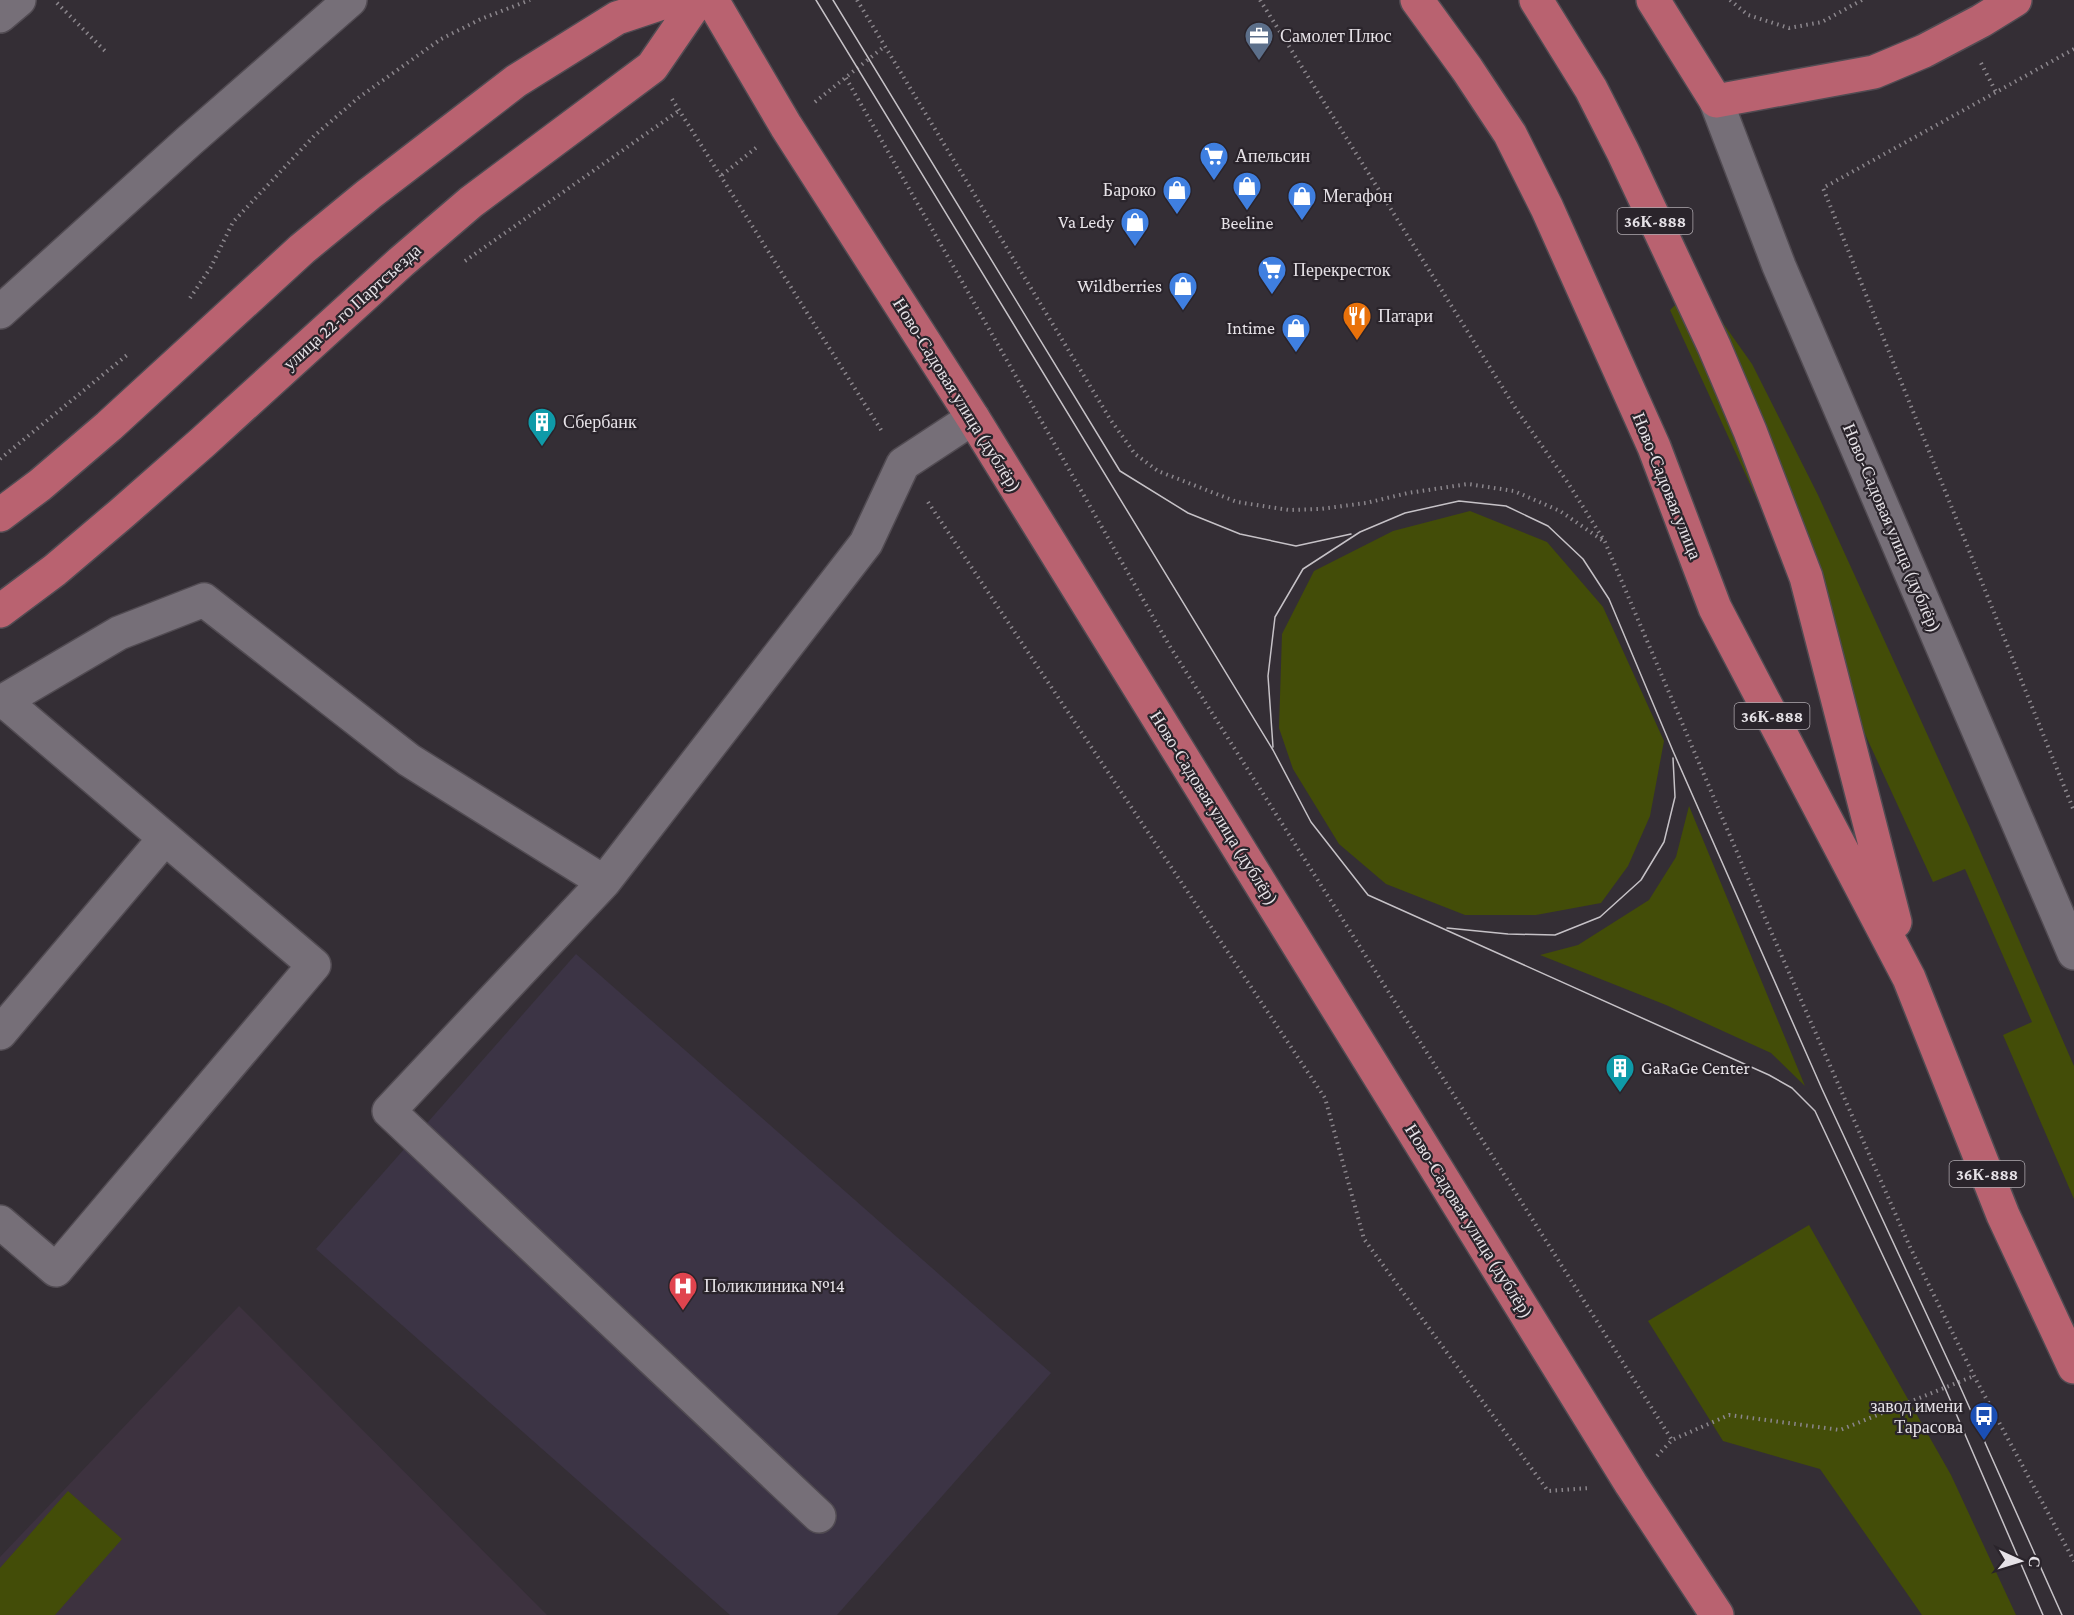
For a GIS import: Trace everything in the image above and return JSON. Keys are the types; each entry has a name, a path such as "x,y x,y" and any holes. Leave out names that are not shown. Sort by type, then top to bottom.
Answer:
{"main road":[{"path":"0,515 40,485 109,426 284,265 369,194 516,81 617,18 671,0"},
{"name":"улица 22-го Партсъезда","path":"0,611 55,570 121,514 471,202 652,67 698,0"},
{"name":"Ново-Садовая улица (дублёр)","path":"712,0 786,126 973,418 1631,1484 1717,1615"},
{"name":"Ново-Садовая улица","path":"1418,0 1510,134 1547,208 1654,447 1715,608 1909,978 2003,1215 2074,1367"},
{"name":"Ново-Садовая улица","path":"1536,0 1591,89 1714,346 1750,431 1806,577 1909,978"},
{"path":"1653,0 1716,101 1874,72 1924,51 1982,21 2015,0"}],"street":[{"path":"0,16 19,0"},
{"path":"0,312 189,141 350,0"},
{"name":"Ново-Садовая улица (дублёр)","path":"1716,101 1779,266 2074,953"},
{"path":"819,1516 389,1111 604,882 866,543 903,464 973,418"},
{"path":"0,1221 56,1270 314,965 2,702 119,633 204,600 409,760 604,882"},
{"path":"0,1033 165,838"}],"path":[{"path":"54,0 107,53"},
{"path":"188,300 211,267 233,222 314,136 366,92 441,39 481,19 530,0"},
{"path":"857,0 1110,419 1135,454 1158,471 1237,502 1289,510 1320,509 1366,503 1408,493 1468,484 1514,492 1560,512 1605,542"},
{"path":"1260,0 1516,409 1605,542 1765,918 1910,1247 1974,1376 2074,1561"},
{"path":"1730,0 1748,15 1789,28 1822,22 1862,0"},
{"path":"2074,49 1823,188 2074,811"},
{"path":"846,78 1169,645 1672,1440"},
{"path":"0,459 128,354"}],"shaded area":[{"name":"Поликлиника №14","path":"576,954 1051,1373 837,1615 730,1615 316,1249"},
{"path":"239,1306 547,1615 0,1615 0,1557"}],"green space":[{"path":"1696,285 1752,364 1818,495 1970,828 2074,1066 2074,1199 2003,1035 2032,1022 1965,869 1933,882 1670,310"},
{"path":"1470,511 1547,542 1603,607 1664,741 1650,816 1628,866 1601,903 1536,915 1465,915 1386,884 1339,844 1293,769 1279,728 1282,634 1314,571 1393,531"},
{"path":"1689,806 1805,1086 1771,1053 1666,1005 1540,955 1578,945 1649,900 1676,857"},
{"path":"1809,1225 1951,1475 2016,1615 1922,1615 1820,1469 1723,1441 1648,1321"},
{"path":"68,1491 122,1539 55,1615 0,1615 0,1568"}],"tram line":[{"path":"816,0 1273,750 1311,822 1368,895 1769,1075 1792,1088 1815,1111 1945,1388 2043,1615"},
{"path":"833,0 1120,471 1188,513 1240,534 1296,546 1351,534"},
{"path":"1273,747 1268,676 1275,617 1303,569 1360,532 1405,513 1459,501 1506,506 1548,526 1583,559 1609,599 1673,751 1822,1089 1958,1382 2062,1615"},
{"path":"1447,928 1508,934 1555,935 1600,917 1641,880 1664,842 1675,797 1673,758"}],"place":[{"name":"Самолет Плюс","path":"1259,62"},
{"name":"Апельсин","path":"1214,182"},
{"name":"Beeline","path":"1247,212"},
{"name":"Бароко","path":"1177,216"},
{"name":"Мегафон","path":"1302,222"},
{"name":"Va Ledy","path":"1135,248"},
{"name":"Перекресток","path":"1272,296"},
{"name":"Wildberries","path":"1183,312"},
{"name":"Патари","path":"1357,342"},
{"name":"Intime","path":"1296,354"},
{"name":"Сбербанк","path":"542,448"},
{"name":"GaRaGe Center","path":"1620,1094"},
{"name":"Поликлиника №14","path":"683,1312"},
{"name":"завод имени Тарасова","path":"1984,1442"}]}
